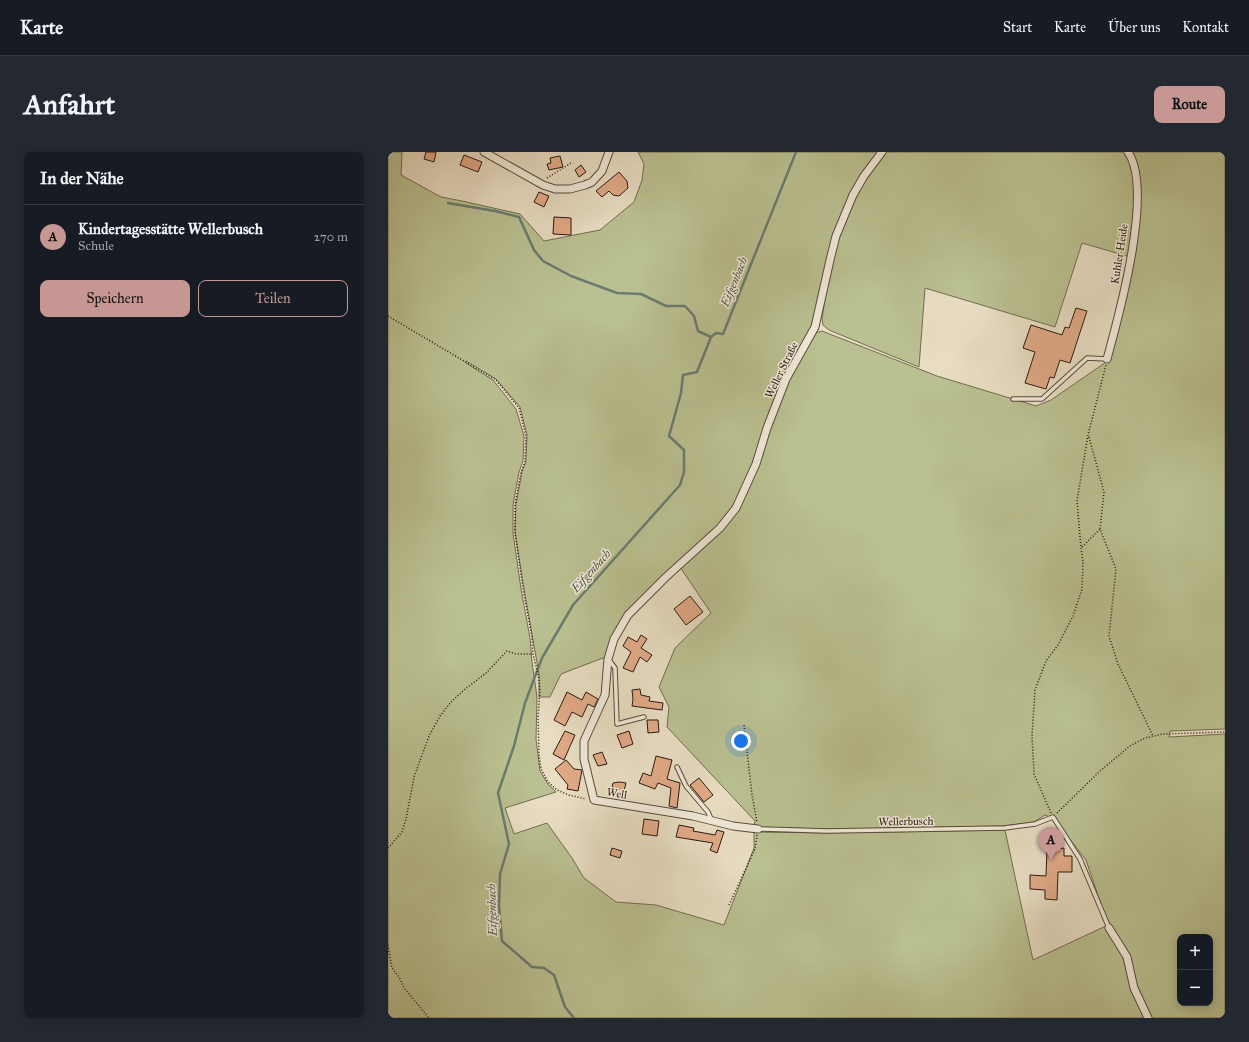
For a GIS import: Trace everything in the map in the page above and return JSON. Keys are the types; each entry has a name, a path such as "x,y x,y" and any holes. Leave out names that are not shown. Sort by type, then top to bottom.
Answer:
{"street":[{"path":"484,152 543,185 554,189 570,189 592,182 602,171 609,152"},
{"name":"Weller Straße","path":"666,577 720,528 736,508 756,464 767,428 786,379 816,327 830,260 839,229 856,189 882,152"},
{"name":"Kuhler Heide","path":"1107,359 1126,286 1137,212 1134,164 1128,152"},
{"name":"Well","path":"666,577 628,615 614,639 608,659 605,694 584,741 584,759 594,800 711,820 733,826 758,829"},
{"path":"1109,928 1127,957 1134,988 1148,1018"}],"lane":[{"path":"1013,398 1042,399 1087,358 1107,359"},
{"path":"608,659 615,668 617,724 644,717"},
{"path":"677,767 686,786 708,812 711,820"},
{"path":"1053,816 1080,859 1109,928"},
{"name":"Wellerbusch","path":"758,829 827,831 1004,828 1034,824 1053,816"}],"path":[{"path":"543,185 547,177 571,163"},
{"path":"388,316 496,380 519,408 526,436 525,462 521,472 515,505 515,532 522,589 532,637 533,654 539,678 540,691 538,739 541,769 548,782 557,790 569,795 594,800"},
{"path":"1107,359 1088,435 1077,501 1083,562 1082,589 1073,616 1058,645 1046,661 1035,690 1032,736 1034,774 1053,816 1121,753 1138,741 1153,736 1169,734 1225,732"},
{"path":"1088,435 1104,492 1100,529 1116,569 1109,636 1118,664 1153,736"},
{"path":"1081,548 1100,529"},
{"path":"388,848 402,832 414,777 429,736 440,716 464,690 486,673 507,652 516,654 533,654"},
{"path":"729,905 756,844 758,829 744,725"},
{"path":"388,945 392,968 400,977 404,988 429,1018"}],"green space":[{"path":"388,152 402,152 401,175 441,197 520,214 544,241 600,230 634,202 642,180 644,164 638,152 880,152 863,174 852,194 835,235 813,325 785,379 765,428 755,465 735,508 719,528 664,576 626,614 612,639 607,659 603,658 561,674 550,697 539,697 539,674 515,532 516,504 522,472 526,461 527,435 520,407 496,379 466,361 466,363 493,380 516,409 524,436 523,461 519,472 513,505 513,533 530,638 537,697 536,739 540,771 548,784 556,792 505,808 514,834 547,823 572,858 584,878 616,902 656,905 724,925 754,848 754,832 827,833 1005,830 1033,960 1108,925 1086,860 1054,819 1045,815 1034,822 1003,826 827,829 754,827 755,821 667,727 669,707 659,687 675,648 711,613 680,567 721,529 737,509 750,485 788,380 815,333 822,331 937,376 1036,406 1051,400 1109,360 1127,285 1137,224 1138,195 1136,171 1129,152 1225,152 1225,729 1170,731 1169,737 1225,734 1225,1018 388,1018"},
{"path":"886,152 1127,152 1133,164 1137,196 1130,257 1082,243 1055,327 925,288 919,367 829,330 823,325 822,318 832,261 840,232 859,189 867,176"}],"building":[{"path":"426,152 436,152 434,162 424,159"},
{"path":"464,155 482,162 478,172 460,165"},
{"path":"560,156 563,167 549,170 547,164 551,163 550,158"},
{"path":"581,165 586,172 579,177 575,170"},
{"path":"619,172 627,181 628,188 619,196 613,195 609,191 602,197 596,191"},
{"path":"539,192 549,196 544,207 534,202"},
{"path":"554,217 571,218 571,235 553,234"},
{"path":"1076,308 1087,311 1070,363 1060,360 1054,378 1050,377 1046,389 1025,383 1035,352 1023,348 1031,325 1062,335 1065,327 1069,328"},
{"path":"690,596 703,612 686,625 674,609"},
{"path":"641,635 647,639 641,648 652,655 647,662 640,657 633,672 623,668 631,652 623,646 628,637 637,642"},
{"path":"640,689 641,695 650,697 649,701 663,703 662,710 632,706 632,690"},
{"path":"567,692 582,700 586,692 598,699 594,707 588,704 582,717 572,712 565,726 554,720"},
{"path":"647,720 658,720 659,732 648,733"},
{"path":"565,731 575,735 564,760 553,754"},
{"path":"629,731 633,744 622,748 617,735"},
{"path":"602,752 607,764 598,766 593,755"},
{"path":"656,756 672,760 667,779 680,783 677,808 669,806 671,788 658,783 655,789 639,783 643,773 651,776"},
{"path":"566,760 574,769 582,770 578,791 567,789 568,785 555,769"},
{"path":"699,778 713,795 704,802 690,785"},
{"path":"613,783 626,783 623,795 611,792"},
{"path":"644,819 659,821 657,836 642,834"},
{"path":"679,825 694,828 693,831 715,835 717,830 724,832 717,853 710,850 713,843 676,837"},
{"path":"1044,839 1058,839 1057,849 1064,848 1064,856 1072,856 1072,872 1058,872 1057,900 1045,899 1045,890 1030,889 1030,875 1046,876 1047,850 1044,849"},
{"path":"612,848 622,851 620,858 610,855"}],"waterway":[{"name":"Eifgenbach","path":"574,1018 565,1007 554,975 544,968 532,967 502,941 499,906 500,874 509,844 498,793 514,746 525,703 542,658 573,605 680,485 684,472 684,450 669,436 681,393 683,375 697,372 711,337 716,333 723,334 796,152"},
{"path":"448,203 495,211 519,217 534,250 543,261 571,276 617,293 641,294 666,306 685,306 694,316 698,331 711,337"}],"place":[{"name":"Kindertagesstätte Wellerbusch","path":"1051,860"}]}
